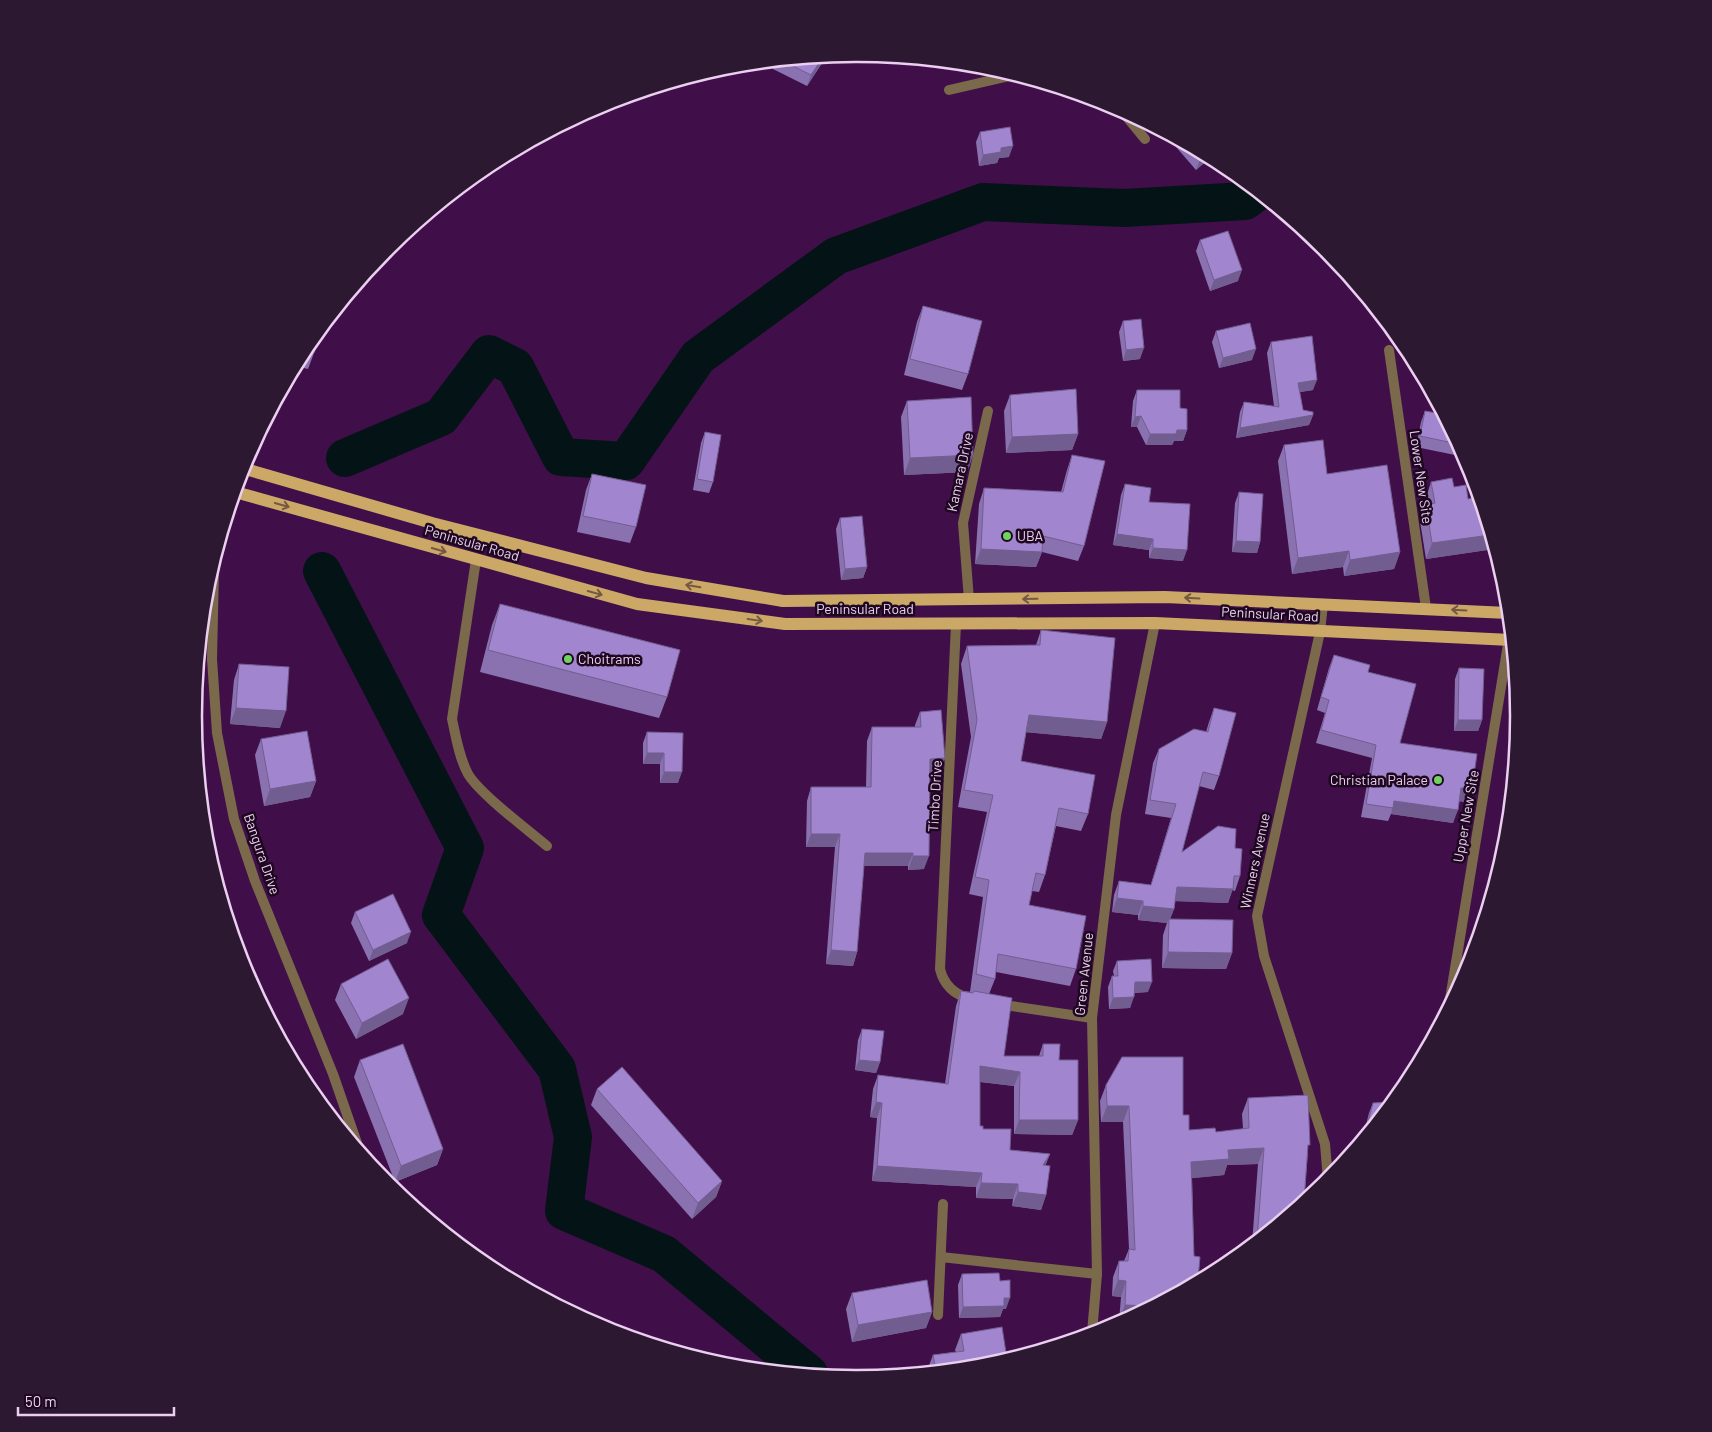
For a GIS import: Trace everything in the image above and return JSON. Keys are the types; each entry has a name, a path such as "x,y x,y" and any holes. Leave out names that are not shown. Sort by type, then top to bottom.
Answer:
{"main road":[{"name":"Peninsular Road","path":"250,470 432,524 646,578 783,601 1164,596 1501,613"},
{"name":"Peninsular Road","path":"242,494 637,604 765,622 784,624 1155,623 1320,632 1505,638"}],"street":[{"path":"949,90 998,79"},
{"path":"1133,125 1145,139"},
{"name":"Lower New Site","path":"1389,350 1426,608"},
{"name":"Kamara Drive","path":"969,600 963,523 988,411"},
{"path":"476,560 452,719 457,744 468,774 492,799 547,846"},
{"name":"Bangura Drive","path":"213,599 212,659 218,733 234,819 255,881 333,1074 353,1132"},
{"name":"Winners Avenue","path":"1323,604 1320,632 1257,916 1264,956 1325,1144 1327,1168"},
{"name":"Green Avenue","path":"1093,1325 1097,1274 1092,1018 1116,814 1155,623"},
{"name":"Timbo Drive","path":"956,624 940,969 942,980 960,996 1092,1018"},
{"name":"Upper New Site","path":"1453,981 1507,658"},
{"path":"938,1315 943,1204"},
{"path":"941,1257 1097,1274"}],"building":[{"path":"819,64 811,75 793,66"},
{"path":"1010,127 1013,146 1001,148 1001,152 983,155 980,132"},
{"path":"1228,231 1242,270 1214,280 1200,240"},
{"path":"923,306 982,321 968,374 910,359"},
{"path":"1141,319 1144,348 1126,350 1123,321"},
{"path":"1250,323 1256,349 1223,358 1216,331"},
{"path":"1312,336 1317,380 1298,383 1303,410 1313,412 1313,415 1240,428 1244,402 1279,407 1271,342"},
{"path":"1076,389 1078,434 1012,437 1010,395"},
{"path":"1137,390 1180,390 1180,408 1187,409 1187,430 1177,430 1176,434 1150,434 1141,416 1135,417"},
{"path":"971,397 973,455 910,458 907,401"},
{"path":"1425,411 1434,413 1449,442 1420,436"},
{"path":"705,432 721,435 713,482 697,479"},
{"path":"1323,440 1327,474 1387,465 1400,552 1350,560 1349,551 1298,558 1284,445"},
{"path":"1072,455 1105,461 1084,546 1043,536 1042,552 981,549 984,488 1063,492"},
{"path":"592,474 646,485 636,527 583,516"},
{"path":"1452,478 1454,487 1466,485 1468,499 1472,498 1484,536 1432,543 1426,505 1435,503 1431,482"},
{"path":"1125,484 1151,488 1149,502 1190,504 1187,550 1153,548 1153,539 1117,534"},
{"path":"1239,492 1263,494 1260,542 1236,541"},
{"path":"862,516 867,567 845,569 840,518"},
{"path":"500,604 680,650 667,697 488,650"},
{"path":"1041,630 1115,638 1107,722 1029,715 1021,761 1095,775 1088,814 1059,808 1045,875 1036,873 1029,905 1086,916 1076,969 998,954 995,979 976,974 989,880 975,877 993,795 964,790 977,720 967,646 1040,645"},
{"path":"1334,655 1370,665 1368,672 1416,684 1400,743 1477,754 1472,789 1461,788 1458,810 1394,801 1393,808 1366,804 1376,745 1321,730 1329,700 1321,697"},
{"path":"239,664 289,667 286,711 236,708"},
{"path":"1459,668 1484,669 1482,720 1458,720"},
{"path":"1214,708 1236,713 1219,776 1203,772 1182,852 1218,826 1236,829 1235,848 1242,849 1240,876 1234,876 1233,889 1177,887 1174,909 1143,906 1143,901 1117,898 1119,881 1151,885 1176,804 1150,800 1159,749 1194,729 1208,732"},
{"path":"941,710 945,758 930,759 929,856 913,856 913,853 865,853 857,952 831,950 840,834 811,834 811,787 871,787 872,727 921,727 920,712"},
{"path":"307,731 316,781 270,789 261,739"},
{"path":"647,732 683,733 682,772 664,772 664,753 647,753"},
{"path":"393,894 411,932 373,950 355,912"},
{"path":"1169,919 1233,920 1232,953 1168,952"},
{"path":"388,959 409,998 362,1023 341,984"},
{"path":"1151,959 1152,982 1135,982 1134,997 1113,998 1112,976 1118,976 1117,961"},
{"path":"961,991 973,993 974,991 1012,998 1004,1056 1043,1056 1043,1044 1060,1044 1059,1060 1078,1060 1078,1120 1019,1120 1020,1072 980,1066 980,1126 983,1126 983,1129 1011,1129 1010,1150 1050,1154 1043,1165 1050,1166 1046,1195 1018,1192 1018,1184 981,1183 982,1173 877,1166 882,1103 876,1102 878,1075 948,1084"},
{"path":"862,1029 884,1031 880,1062 859,1060"},
{"path":"403,1044 443,1149 401,1166 360,1060"},
{"path":"1122,1057 1183,1057 1183,1115 1189,1115 1189,1130 1215,1128 1216,1132 1249,1128 1248,1098 1308,1095 1310,1145 1308,1145 1305,1190 1258,1231 1264,1148 1228,1150 1229,1159 1191,1162 1194,1256 1200,1257 1199,1272 1137,1305 1125,1305 1126,1281 1118,1280 1119,1261 1128,1261 1129,1249 1135,1250 1129,1106 1107,1106 1106,1085"},
{"path":"622,1067 722,1181 698,1203 597,1089"},
{"path":"1373,1103 1382,1103 1368,1121"},
{"path":"999,1273 1000,1281 1010,1280 1010,1298 1004,1298 1004,1306 963,1307 962,1274"},
{"path":"927,1280 932,1312 858,1325 852,1293"},
{"path":"1002,1327 1006,1352 935,1365 933,1355 964,1351 961,1334"}],"waterway":[{"path":"345,458 441,417 489,354 515,367 561,457 626,461 698,357 836,256 983,202 1124,208 1245,201 1251,196"},
{"path":"322,571 465,848 441,915 557,1069 573,1137 564,1211 664,1254 800,1367"}],"place":[{"name":"UBA","path":"1007,536"},
{"name":"Choitrams","path":"568,659"},
{"name":"Christian Palace","path":"1438,780"}]}
